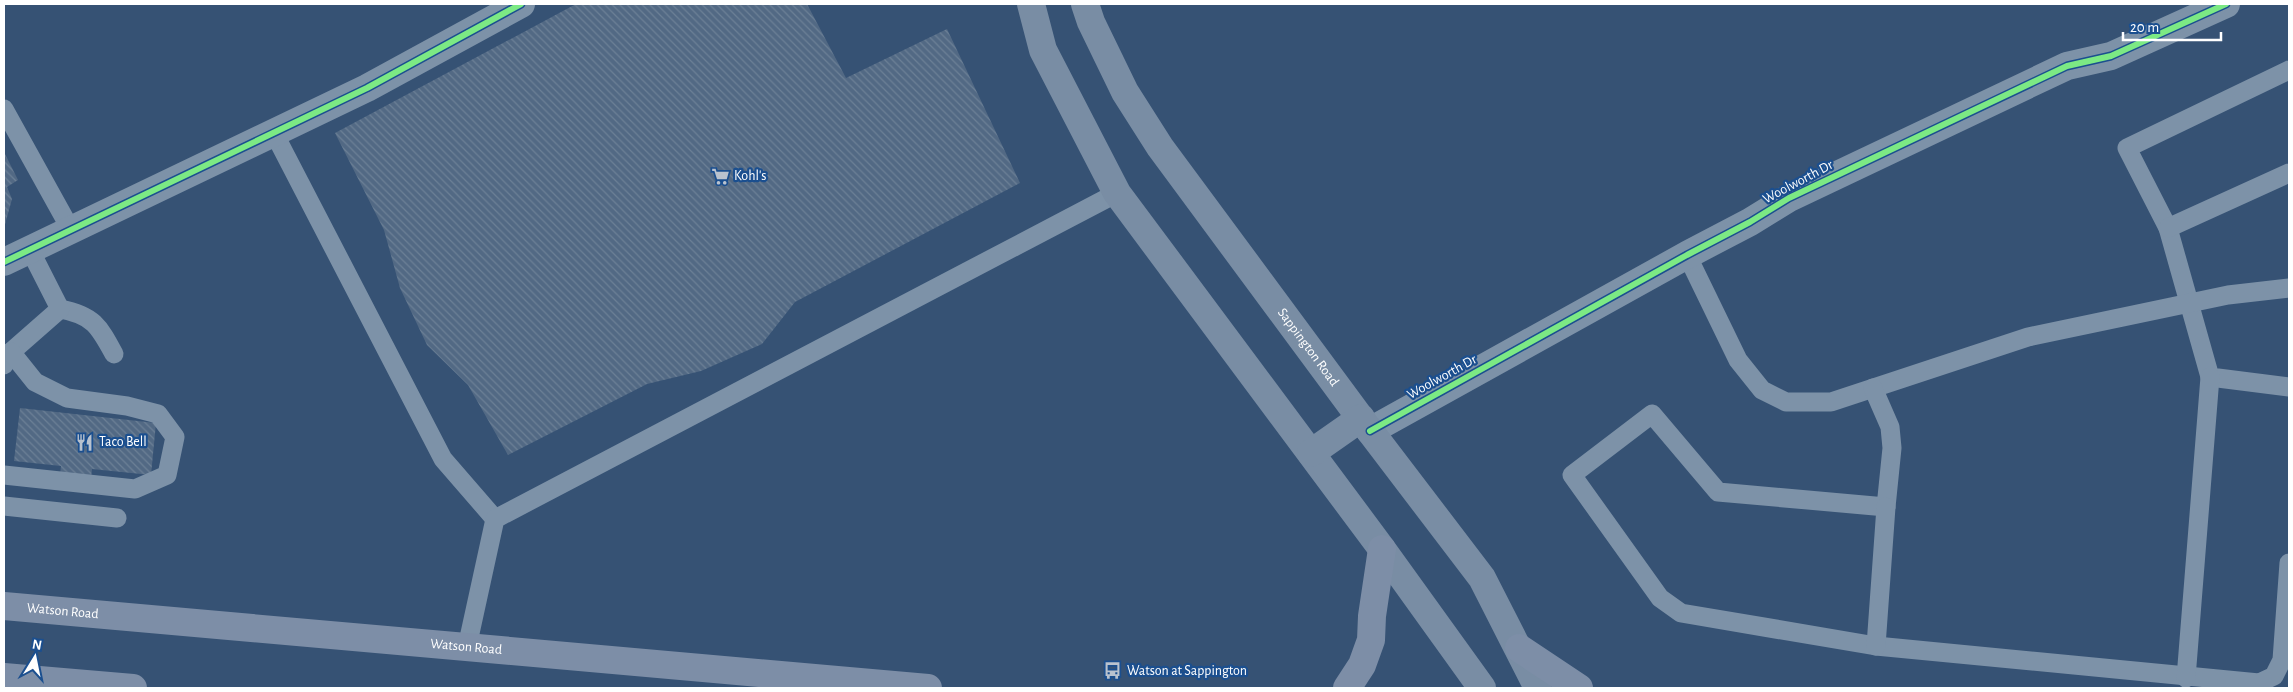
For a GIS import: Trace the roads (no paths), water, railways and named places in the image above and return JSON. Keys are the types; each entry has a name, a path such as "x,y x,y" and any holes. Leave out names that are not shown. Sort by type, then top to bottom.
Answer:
{"main road":[{"path":"1031,4 1043,50 1117,193 1382,549 1482,688"},
{"name":"Sappington Road","path":"1085,4 1091,22 1125,92 1160,147 1365,424 1482,578 1538,688"},
{"path":"1311,453 1365,424"},
{"path":"1347,688 1362,665 1370,640 1382,549"},
{"name":"Watson Road","path":"4,606 928,688"},
{"path":"1519,648 1579,688"},
{"path":"4,677 133,688"}],"street":[{"path":"4,262 367,88 521,4"},
{"name":"Woolworth Dr","path":"1365,424 1750,222 1789,198 2067,66 2111,56 2226,4"}],"lane":[{"path":"2186,678 2210,377 2168,228 2127,148 2289,70"},
{"path":"4,109 70,230"},
{"path":"274,133 443,458 495,519"},
{"path":"2168,228 2289,172"},
{"path":"495,519 1117,193"},
{"path":"30,250 60,310"},
{"path":"1687,255 1738,360 1762,390 1786,402 1831,402 2028,337 2228,295 2289,288"},
{"path":"60,310 78,313 99,326 114,354"},
{"path":"4,475 135,488 167,475 175,437 158,414 128,406 66,398 35,382 7,358 60,310"},
{"path":"2210,377 2289,387"},
{"path":"1873,388 1890,427 1892,448 1876,646"},
{"path":"1886,508 1718,492 1652,414 1572,475 1660,598 1681,613 1876,646 2186,678 2258,683 2274,676 2282,660 2289,563"},
{"path":"4,506 117,518"},
{"path":"467,647 495,519"}],"place":[{"name":"Kohl's","path":"720,176"},
{"name":"Taco Bell","path":"85,442"},
{"name":"Watson at Sappington","path":"1113,671"}]}
